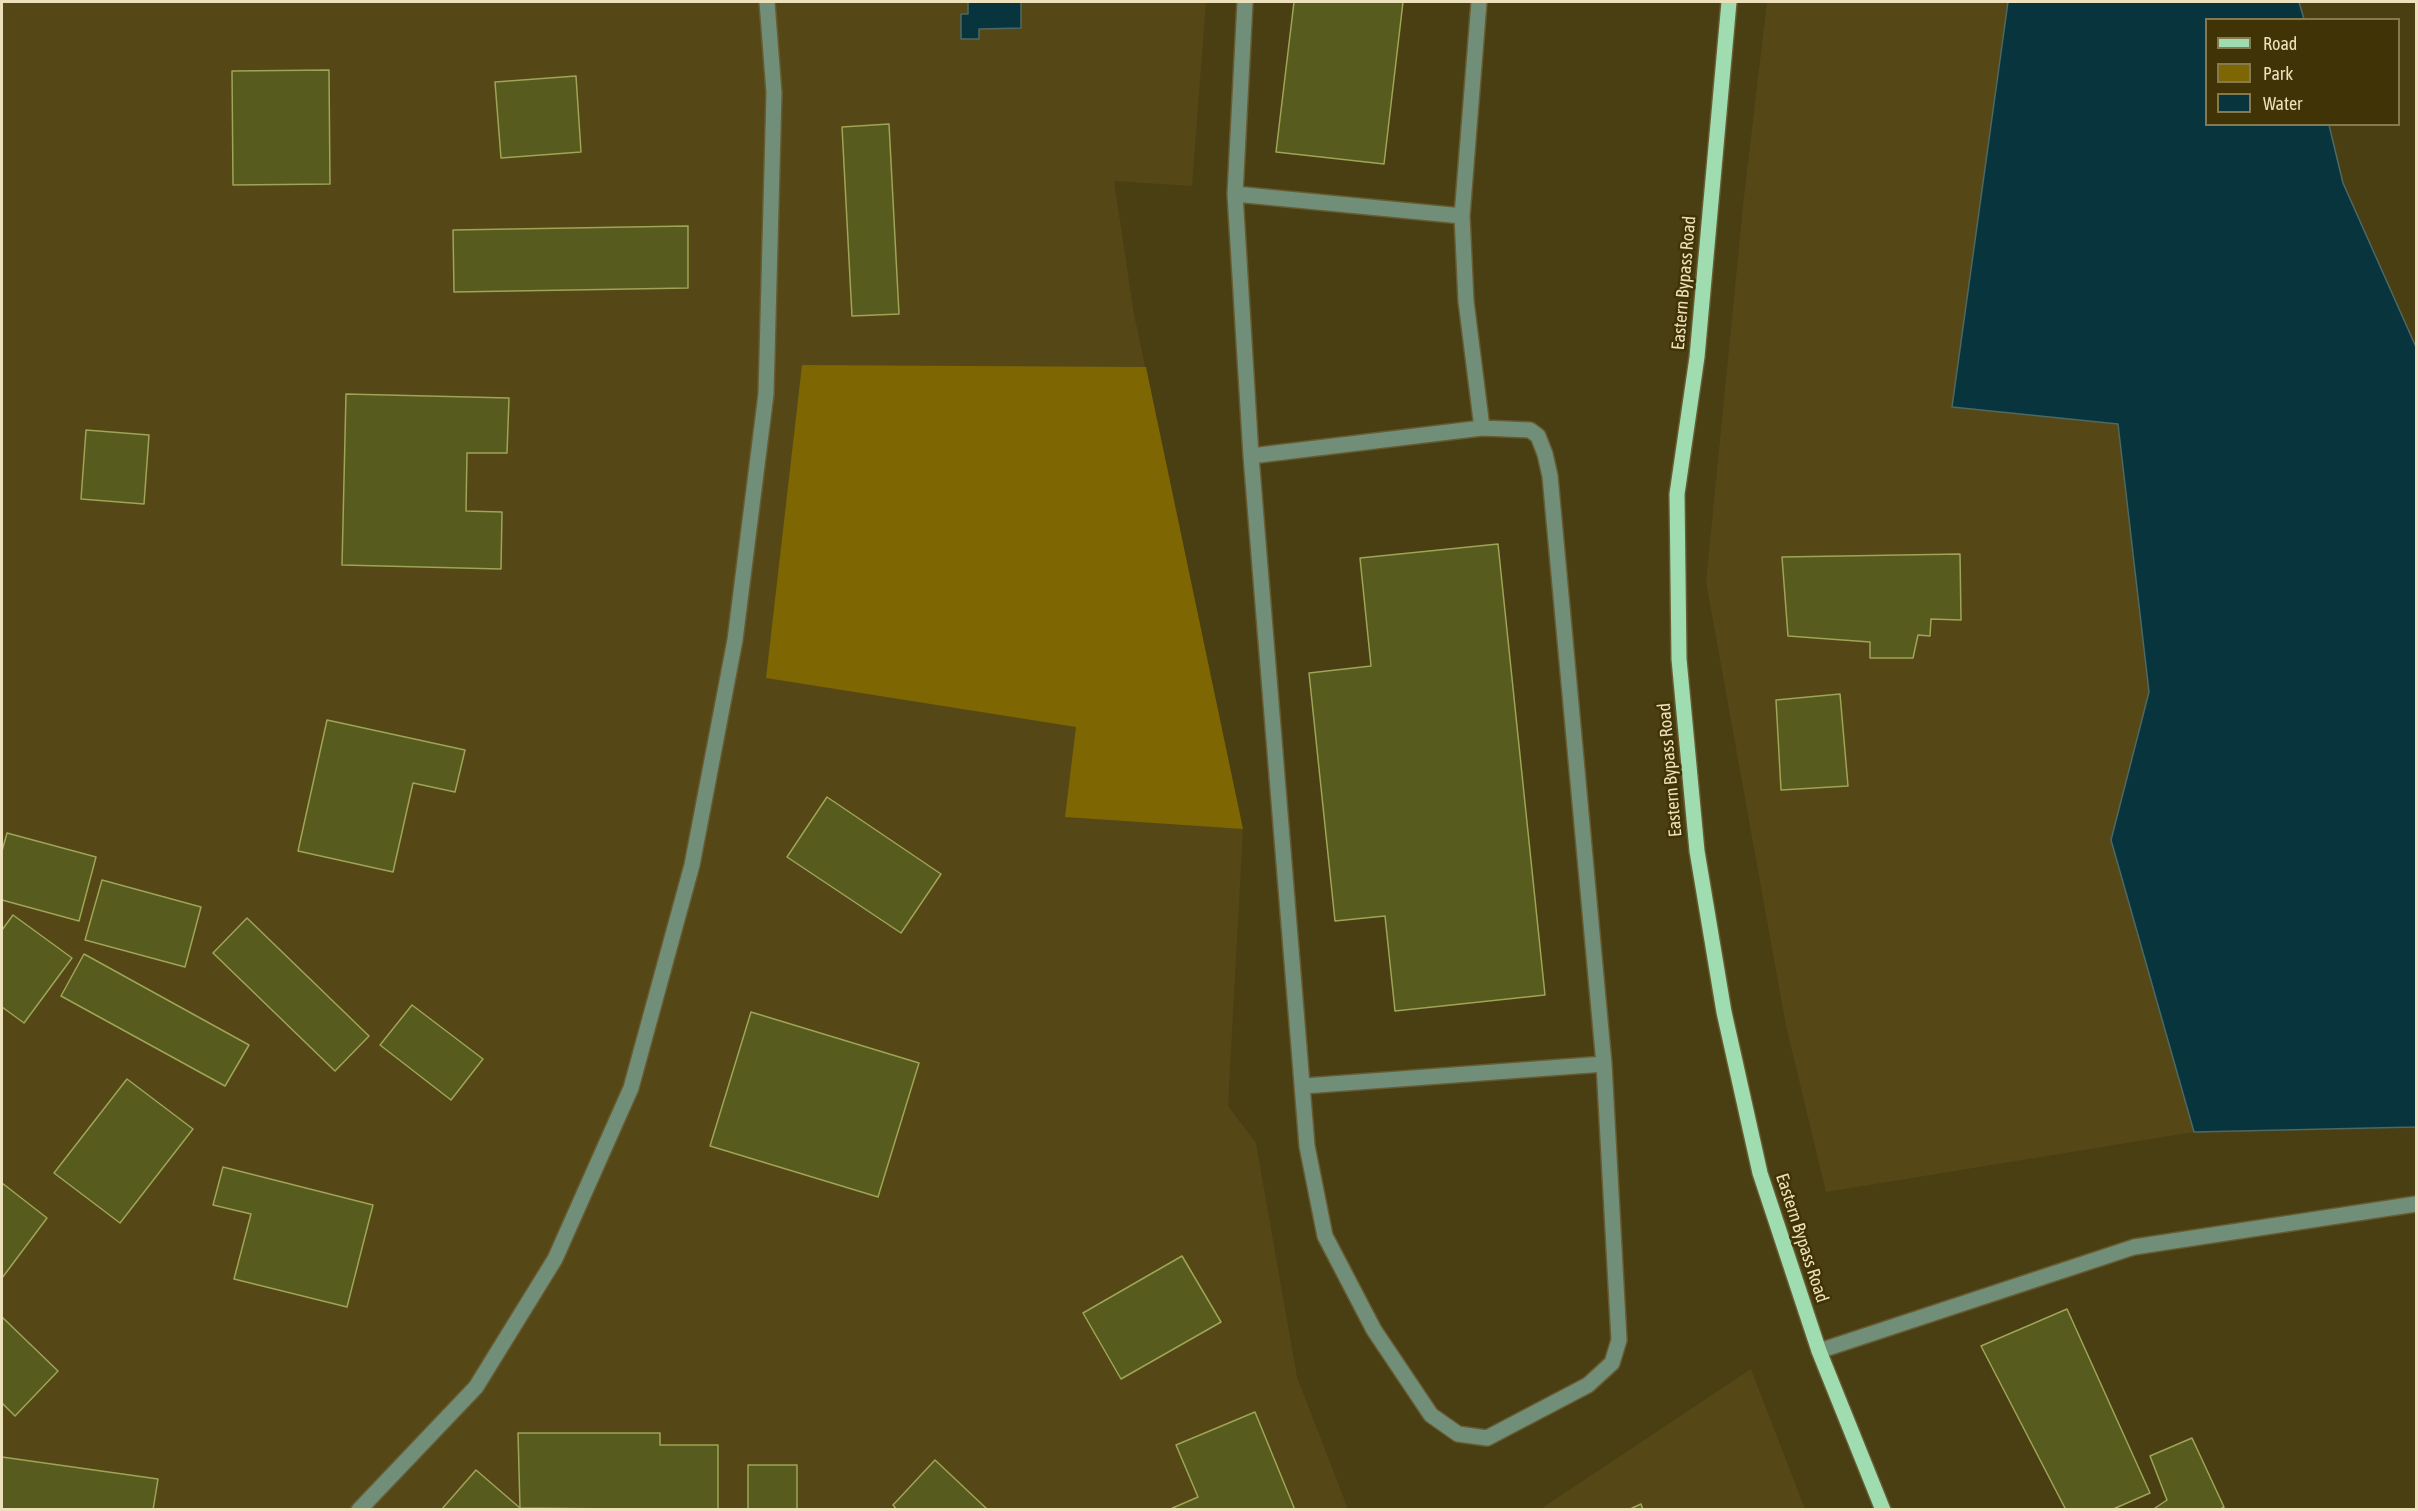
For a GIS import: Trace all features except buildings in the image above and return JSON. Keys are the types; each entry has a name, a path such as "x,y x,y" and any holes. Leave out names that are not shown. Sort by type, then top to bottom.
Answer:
{"main road":[{"name":"Eastern Bypass Road","path":"1729,2 1697,357 1677,494 1679,659 1697,851 1724,1012 1760,1173 1819,1352 1883,1509"}],"street":[{"path":"359,1509 476,1388 555,1259 631,1088 689,876 735,640 766,394 774,93 766,2"},
{"path":"1245,2 1235,194 1251,456 1304,1086 1307,1146 1325,1236 1374,1330 1431,1415 1458,1434 1487,1438 1588,1385 1612,1363 1619,1341 1604,1064 1550,476 1545,454 1538,436 1530,430 1482,428 1251,456"},
{"path":"1479,2 1462,216 1466,301 1482,428"},
{"path":"1235,194 1462,216"},
{"path":"1304,1086 1604,1064"},
{"path":"1819,1352 2134,1247 2416,1204"}],"shaded area":[{"path":"2,2 1206,2 1192,186 1114,181 1134,314 1243,829 1228,1106 1256,1143 1297,1377 1348,1509 2,1510"},
{"path":"1767,2 2008,2 1952,406 2118,424 2149,692 2111,840 2194,1132 1826,1192 1786,1026 1706,582 1744,196"},
{"path":"1751,1369 1805,1509 1539,1510"}],"green space":[{"path":"802,365 1146,367 1243,829 1065,817 1076,727 766,678"}],"water":[{"path":"968,2 1021,2 1021,28 979,29 979,39 961,39 961,14 968,14"},
{"path":"2008,2 2299,2 2304,18 2205,18 2205,126 2329,126 2343,183 2416,347 2416,1127 2194,1132 2111,840 2149,692 2118,424 1952,407"}]}
